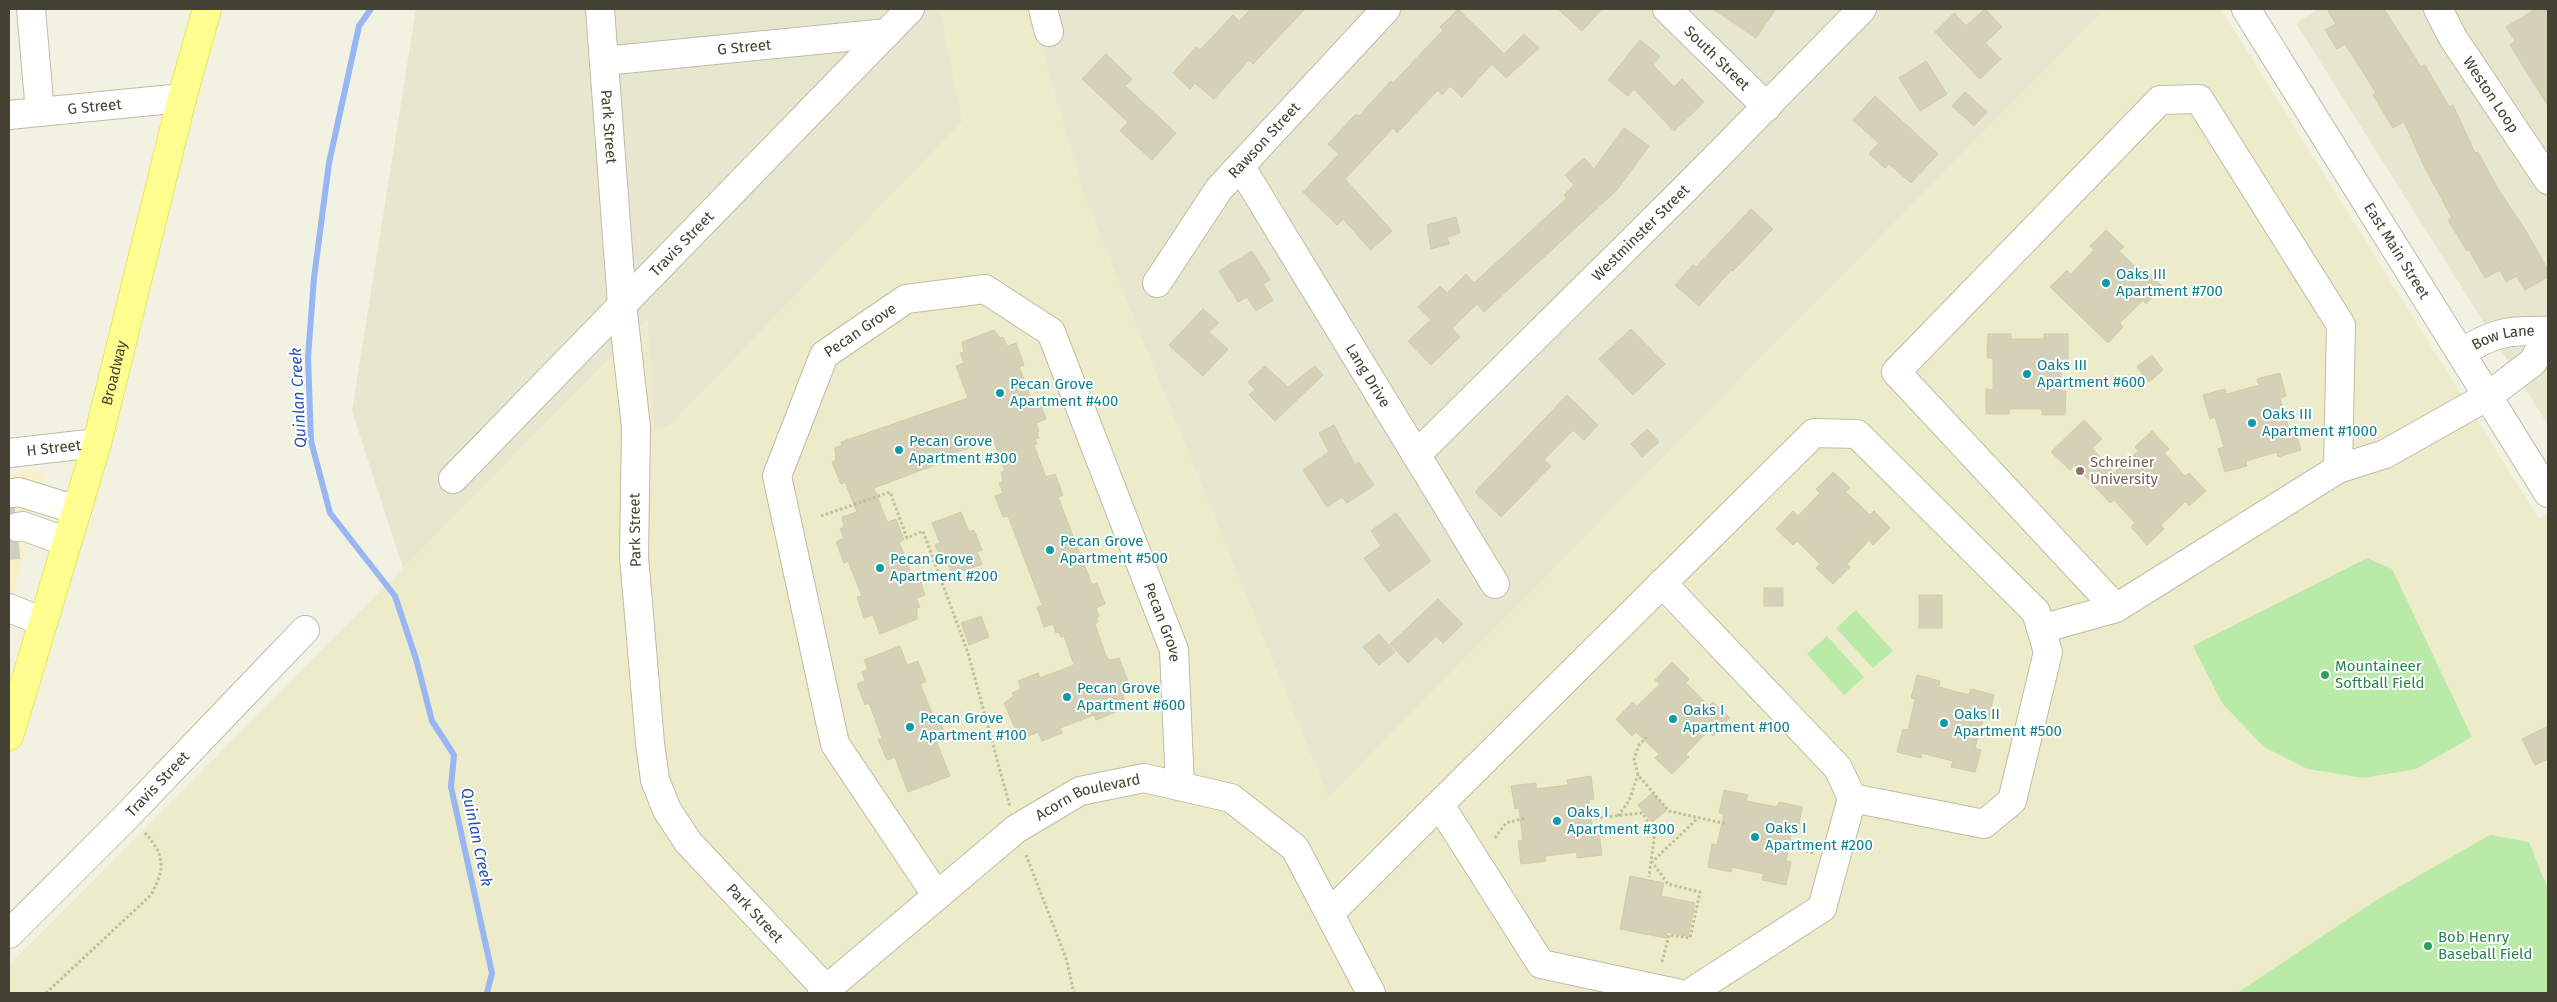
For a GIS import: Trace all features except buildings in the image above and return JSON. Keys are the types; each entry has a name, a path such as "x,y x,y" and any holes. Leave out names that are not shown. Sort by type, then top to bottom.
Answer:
{"main road":[{"name":"Broadway","path":"9,736 97,443 182,98 207,9"}],"street":[{"path":"31,9 40,112"},
{"name":"Park Street","path":"600,9 622,304 636,427 634,557 650,743 660,796 676,826 700,856 824,991"},
{"name":"Travis Street","path":"453,479 910,9"},
{"name":"Rawson Street","path":"1157,283 1220,189 1386,9"},
{"name":"South Street","path":"1667,9 1767,107"},
{"name":"Westminster Street","path":"1416,455 1767,107 1862,9"},
{"name":"East Main Street","path":"2246,9 2548,493"},
{"name":"Weston Loop","path":"2438,9 2452,38 2548,180"},
{"name":"G Street","path":"604,61 887,33"},
{"name":"G Street","path":"9,115 182,98"},
{"path":"2116,608 1896,372 2160,100 2199,99 2341,325 2338,469"},
{"name":"Lang Drive","path":"1238,170 1246,176 1495,584"},
{"name":"Pecan Grove","path":"937,896 835,744 777,476 824,355 906,300 985,289 1051,332 1174,650 1180,786"},
{"name":"Bow Lane","path":"2041,628 2116,608 2338,469 2385,454 2488,396 2533,362 2548,333 2514,330 2486,338 2461,353"},
{"path":"1330,913 1814,433 1857,434 2036,612 2048,652 2012,801 1984,824 1852,798"},
{"name":"H Street","path":"9,453 97,443"},
{"path":"22,508 70,533 26,544 16,518 22,508"},
{"path":"1662,584 1838,768 1852,798 1822,908 1690,993"},
{"path":"9,608 43,622"},
{"name":"Travis Street","path":"9,934 128,815 304,630"},
{"name":"Acorn Boulevard","path":"824,991 1016,829 1080,791 1144,778 1231,798 1295,848 1370,993"},
{"path":"1440,805 1541,964 1676,993"}],"path":[{"path":"821,516 890,492 907,538 923,531 968,653 1010,808"},
{"path":"1648,736 1639,745 1634,759 1638,775 1669,811 1727,824"},
{"path":"1617,816 1629,801 1638,775"},
{"path":"1595,818 1642,813 1655,831 1649,877"},
{"path":"46,993 151,895 160,880 161,856 155,844 128,815"},
{"path":"1495,838 1506,823 1525,818"},
{"path":"1652,862 1698,818"},
{"path":"1026,855 1066,958 1074,993"},
{"path":"1652,862 1668,884 1700,892 1690,938 1669,935 1662,962"}],"shaded area":[{"path":"416,9 940,9 963,121 670,426 654,430 647,321 403,568 352,411"},
{"name":"Schreiner University","path":"940,9 1030,9 1083,194 1328,798 2105,9 2221,9 2539,519 2548,513 2548,993 9,993 9,965 648,321 654,430 670,426 963,121"},
{"path":"1030,9 2105,9 1328,798 1083,194"},
{"path":"2318,9 2548,9 2548,425 2296,23"},
{"path":"41,470 45,479 9,609 9,474"}],"green space":[{"name":"Mountaineer Softball Field","path":"2367,558 2392,569 2472,737 2416,769 2363,778 2308,769 2264,747 2222,703 2193,646"},
{"path":"1856,610 1893,651 1873,668 1836,628"},
{"path":"1827,636 1864,677 1844,695 1807,654"},
{"name":"Bob Henry Baseball Field","path":"2490,835 2529,842 2548,889 2548,993 2237,993 2378,899"}],"waterway":[{"name":"Quinlan Creek","path":"371,9 359,26 329,163 314,278 308,357 311,441 330,513 395,596 416,659 432,721 454,755 451,787 492,973 487,993"}],"tunnel":[{"path":"9,509 15,509"},
{"path":"9,546 19,545"}],"place":[{"name":"Oaks III Apartment #700","path":"2106,283"},
{"name":"Oaks III Apartment #600","path":"2027,374"},
{"name":"Pecan Grove Apartment #400","path":"1000,393"},
{"name":"Oaks III Apartment #1000","path":"2252,423"},
{"name":"Pecan Grove Apartment #300","path":"899,450"},
{"name":"Schreiner University","path":"2080,471"},
{"name":"Pecan Grove Apartment #500","path":"1050,550"},
{"name":"Pecan Grove Apartment #200","path":"880,568"},
{"name":"Mountaineer Softball Field","path":"2325,675"},
{"name":"Pecan Grove Apartment #600","path":"1067,697"},
{"name":"Oaks I Apartment #100","path":"1673,719"},
{"name":"Oaks II Apartment #500","path":"1944,723"},
{"name":"Pecan Grove Apartment #100","path":"910,727"},
{"name":"Oaks I Apartment #300","path":"1557,821"},
{"name":"Oaks I Apartment #200","path":"1755,837"},
{"name":"Bob Henry Baseball Field","path":"2428,946"}]}
